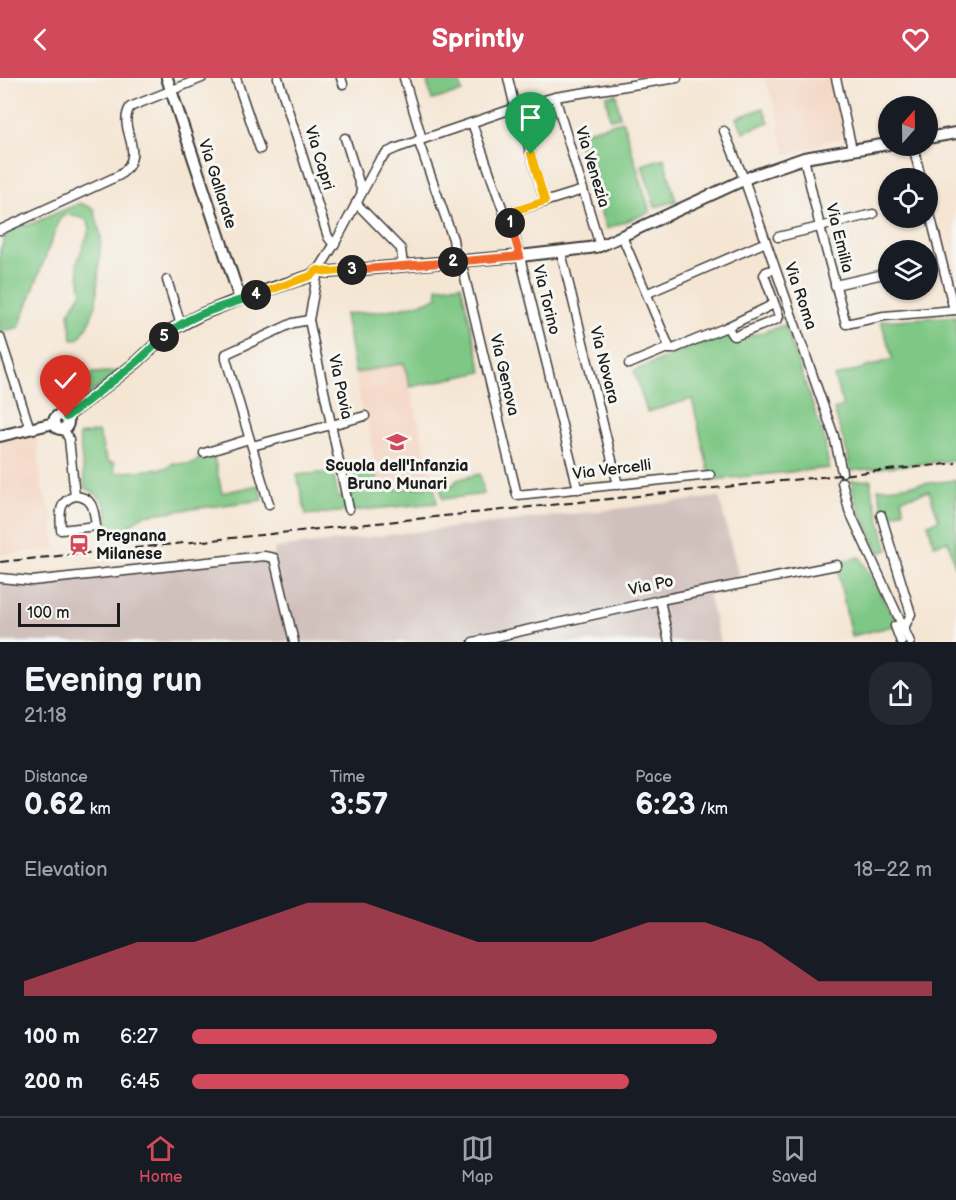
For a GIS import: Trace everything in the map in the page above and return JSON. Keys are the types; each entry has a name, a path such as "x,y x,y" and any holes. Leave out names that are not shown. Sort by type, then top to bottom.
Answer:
{"street":[{"name":"Via Gallarate","path":"167,78 240,299"},
{"path":"0,230 125,171 133,154 126,118 130,107 202,78"},
{"path":"236,78 260,149"},
{"name":"Via Capri","path":"278,78 328,237 334,245"},
{"name":"Via Genova","path":"404,78 420,140 453,239 517,495"},
{"path":"508,78 545,201"},
{"path":"75,496 69,439 54,420 59,415 66,417 137,362 171,330 202,314 310,276 318,270 334,245 373,171 384,156 397,148 420,140 555,97 677,78"},
{"path":"836,78 852,149"},
{"name":"Via Venezia","path":"555,97 600,246"},
{"name":"Via Torino","path":"472,123 505,214 508,216 520,256 578,489"},
{"name":"Via Roma","path":"724,131 744,179 834,436 842,472"},
{"path":"938,136 956,133"},
{"path":"345,138 362,192"},
{"path":"318,270 329,272 459,262 600,246 744,179 804,158 878,145"},
{"name":"Via Emilia","path":"804,158 846,324 884,316 955,310"},
{"path":"505,214 583,189"},
{"path":"356,203 401,249 403,266"},
{"path":"778,237 873,214"},
{"path":"934,228 955,310"},
{"path":"622,236 670,349"},
{"path":"648,293 766,242"},
{"name":"Via Novara","path":"561,252 618,485"},
{"path":"727,327 735,336 776,321 779,316 764,275 774,269"},
{"name":"Via Pavia","path":"318,270 309,320 349,510"},
{"path":"836,285 878,275"},
{"path":"167,280 181,325"},
{"path":"630,364 727,327 774,304"},
{"path":"269,504 225,359 226,354 293,323 309,320"},
{"path":"0,337 30,429"},
{"path":"204,453 365,416"},
{"path":"0,436 30,429 59,426"},
{"name":"Via Vercelli","path":"517,495 710,475"},
{"path":"842,482 849,510 910,642"},
{"path":"75,496 86,498 91,502 94,507 96,526 61,530 62,503 75,496"},
{"path":"881,515 911,614 901,626 901,642"},
{"path":"0,578 32,581 264,556 274,558 294,642"},
{"name":"Via Po","path":"473,642 660,600 837,565"},
{"path":"660,600 669,642"}],"shaded area":[{"path":"765,78 833,78 845,132 840,139 823,141 824,144 787,155 778,127 781,125"},
{"name":"Scuola dell'Infanzia Bruno Munari","path":"404,363 434,486 379,491 366,411 362,411 355,373"},
{"path":"36,430 42,490 52,513 56,549 0,555 0,440"},
{"path":"719,497 740,581 707,590 720,642 0,642 0,578 32,581 274,557 275,548"}],"green space":[{"path":"426,78 458,78 462,92 432,100"},
{"path":"616,94 620,117 610,119 606,96"},
{"path":"763,108 769,122 743,132 737,118"},
{"path":"623,121 650,212 606,229 576,134"},
{"path":"664,158 676,201 655,207 642,165"},
{"path":"80,203 94,209 101,236 96,305 88,326 78,339 72,340 69,313 82,292 77,263 90,228 87,220 69,214 60,218 19,327 0,333 0,250 7,233 24,224 26,226"},
{"path":"461,285 482,372 410,387 404,363 355,373 345,314 381,311 416,304 438,297 437,287"},
{"path":"956,316 956,460 850,471 848,455 834,410 843,406 834,377 893,359 881,321"},
{"path":"785,325 824,438 829,468 711,480 692,399 647,412 634,371 726,332 732,342"},
{"path":"121,371 88,395 81,374"},
{"path":"98,432 106,459 114,463 115,473 167,468 173,463 189,464 213,453 222,493 259,485 263,500 143,515 125,529 109,530 108,516 102,500 85,488 79,435"},
{"path":"374,467 379,491 434,486 437,503 306,515 297,475 333,472 338,497 355,494 351,469"},
{"path":"480,474 484,494 443,499 440,487"},
{"path":"871,480 871,488 888,550 879,553 855,500 851,481"},
{"path":"956,480 956,569 948,541 934,545 928,524 939,520 929,491 901,499 904,510 885,519 878,489"},
{"path":"860,557 898,625 851,636 836,562"}],"railway":[{"path":"0,562 956,463"}],"place":[{"name":"Scuola dell'Infanzia Bruno Munari","path":"397,442"},
{"name":"Pregnana Milanese","path":"79,545"}],"route":[{"path":"66,417 137,362 171,330 202,314 310,276 318,270 329,272 520,256 508,216 505,214 545,201 531,154"}]}
